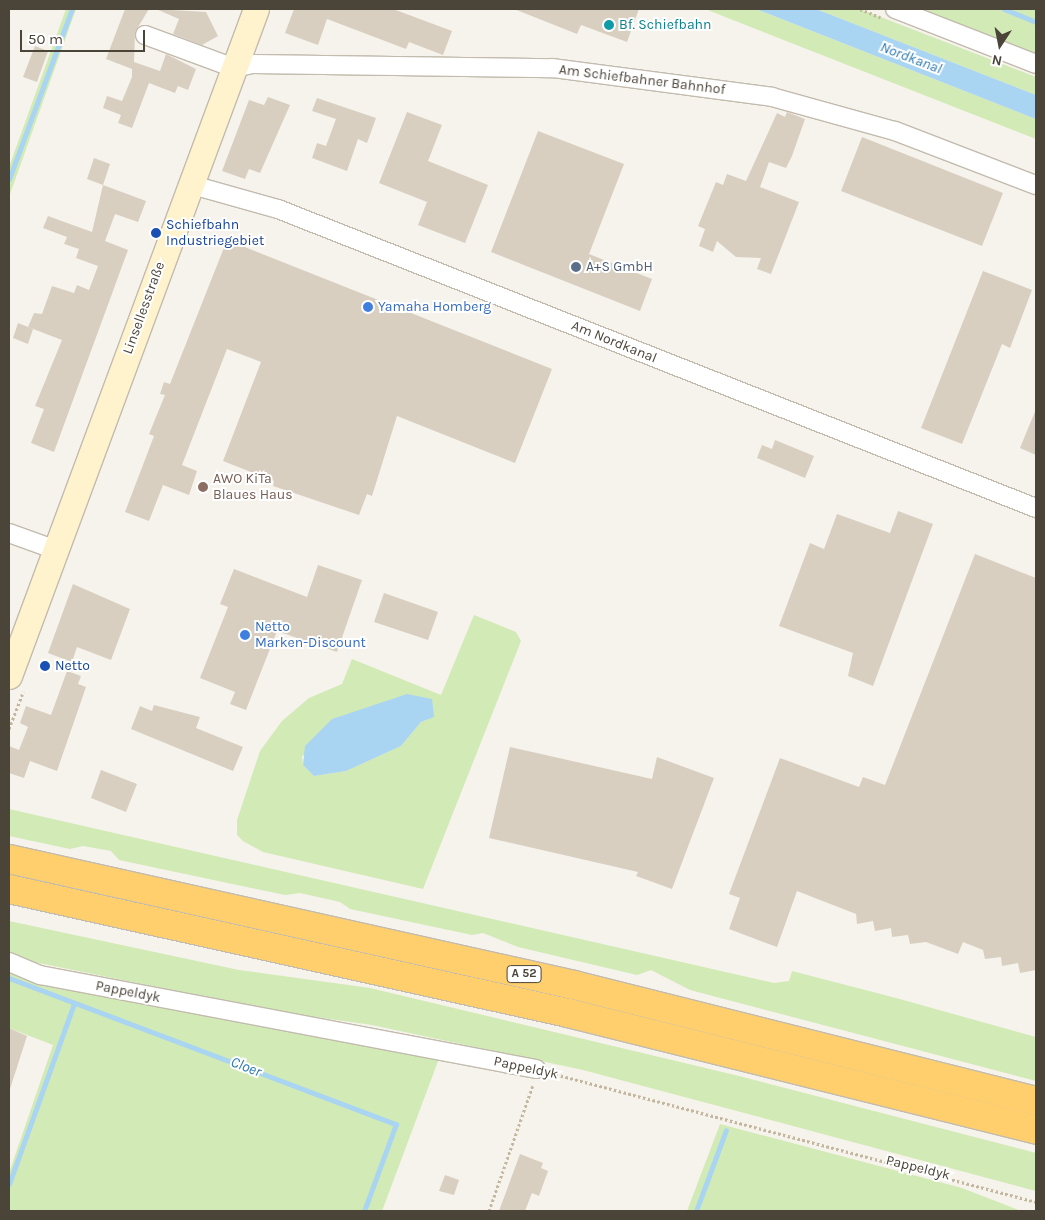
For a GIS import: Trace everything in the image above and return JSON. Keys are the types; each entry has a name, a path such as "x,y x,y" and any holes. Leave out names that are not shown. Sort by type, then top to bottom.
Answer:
{"highway":[{"name":"A 52","path":"9,859 574,985 1036,1100"},
{"name":"A 52","path":"9,889 559,1011 1036,1130"}],"street":[{"name":"Linsellesstraße","path":"9,676 189,184 256,9"},
{"path":"895,9 1036,64"},
{"path":"145,35 234,68"},
{"name":"Am Schiefbahner Bahnhof","path":"234,68 253,64 554,68 772,97 896,131 1036,185"},
{"name":"Am Nordkanal","path":"189,184 278,209 1036,508"},
{"path":"9,533 56,550"},
{"name":"Pappeldyk","path":"9,962 40,975 536,1069"}],"path":[{"name":"Pappeldyk","path":"536,1069 1036,1202"},
{"path":"489,1211 527,1109 536,1069"}],"green space":[{"path":"66,9 76,9 9,197 9,167"},
{"path":"705,9 756,9 1036,119 1036,139"},
{"path":"816,9 860,9 1036,77 1036,95"},
{"path":"917,9 1036,9 1036,55"},
{"path":"474,615 516,632 521,641 423,889 263,852 243,841 237,835 237,820 260,751 282,721 309,698 342,684 352,659 441,695","holes":["434,717 421,722 401,746 346,771 314,776 303,765 302,756"]},
{"path":"9,809 774,983 789,981 792,971 896,998 1036,1037 1036,1081 690,990 651,970 637,975 518,947 483,933 472,935 350,909 340,902 300,893 285,895 119,860 111,851 83,846 70,849 9,836"},
{"path":"9,921 239,970 370,988 739,1076 1036,1153 1036,1191 583,1070 372,1025 274,1011 24,960 9,954"},
{"path":"9,972 171,1010 440,1056 382,1211 9,1211 9,1173 53,1045 9,1028"},
{"path":"720,1124 962,1188 1021,1211 687,1211"}],"water":[{"name":"Nordkanal","path":"756,9 816,9 1036,95 1036,119"},
{"path":"407,694 432,699 434,717 421,722 401,746 346,771 314,776 303,765 305,746 332,719"}],"building":[{"path":"125,9 149,9 135,32 134,62 160,71 166,54 196,69 188,90 178,86 175,93 149,83 132,128 118,123 121,115 103,108 107,96 122,101 132,77 132,69 106,59"},
{"path":"156,9 206,12 218,36 202,45 173,34 179,19"},
{"path":"294,9 393,9 452,31 443,55 409,42 406,49 327,19 318,45 285,33"},
{"path":"514,9 639,9 627,42 581,25 577,34"},
{"path":"35,46 48,51 37,82 23,77"},
{"path":"268,97 290,105 260,173 249,169 245,179 222,171 249,100 264,105"},
{"path":"317,98 376,118 367,143 358,139 347,171 312,158 317,143 326,146 336,119 312,111"},
{"path":"407,112 442,125 428,161 488,185 465,243 418,225 427,202 379,183"},
{"path":"787,112 805,119 792,156 786,168 769,162 760,187 799,202 771,274 757,269 761,258 736,257 717,241 713,252 699,246 705,229 698,226 716,182 723,185 727,174 746,181 777,113 785,117"},
{"path":"538,131 624,164 589,254 652,279 640,311 491,252"},
{"path":"862,137 1003,193 982,246 841,191"},
{"path":"94,158 110,164 103,185 87,179"},
{"path":"103,185 146,201 138,222 115,214 105,241 128,250 54,452 31,443 44,409 35,406 62,340 28,327 34,313 42,314 52,286 74,293 77,285 89,290 98,266 76,258 79,249 64,244 67,237 43,228 48,216 92,232"},
{"path":"227,240 552,369 515,463 397,416 372,496 367,494 359,515 273,486 274,481 223,461 261,362 227,349 182,465 197,471 189,495 163,485 149,521 125,512 154,436 149,434 165,395 160,394 164,382 170,384"},
{"path":"983,271 1032,290 1010,348 1002,344 962,444 921,428"},
{"path":"18,323 33,329 28,344 13,338"},
{"path":"1036,409 1036,455 1020,448"},
{"path":"775,440 814,456 805,478 757,458 762,445 772,449"},
{"path":"898,511 933,524 873,686 848,676 853,653 779,626 810,543 824,549 837,514 890,533"},
{"path":"975,554 1036,578 1036,970 1020,973 1018,963 1002,966 1001,957 985,959 983,950 963,942 958,954 926,942 910,944 908,935 892,937 891,928 875,931 873,921 857,924 856,914 797,891 777,947 729,929 740,898 729,894 780,758 859,787 863,777 885,785"},
{"path":"318,565 362,580 337,652 277,631 246,710 230,704 235,692 200,678 228,607 220,604 234,569 307,597"},
{"path":"73,584 130,609 111,660 77,647 72,662 48,653"},
{"path":"384,593 438,612 428,640 374,622"},
{"path":"67,671 81,676 78,684 86,687 57,771 30,761 24,778 9,773 9,746 19,750 28,727 20,723 26,706 51,715"},
{"path":"154,705 200,717 196,728 243,747 233,771 131,729 140,706 152,711"},
{"path":"510,747 652,779 657,757 714,778 672,889 636,876 638,872 489,838"},
{"path":"101,770 137,784 126,812 91,798"},
{"path":"9,1028 27,1036 10,1089 9,1089"},
{"path":"520,1154 543,1163 541,1168 548,1171 539,1196 532,1193 525,1211 499,1211"},
{"path":"445,1175 459,1180 454,1195 439,1191"}],"waterway":[{"path":"9,179 72,9"},
{"path":"1004,9 1036,22"},
{"name":"Cloer","path":"9,978 396,1124 364,1211"},
{"path":"9,1184 74,1003"},
{"path":"696,1211 726,1130"}],"place":[{"name":"Bf. Schiefbahn","path":"609,25"},
{"name":"Schiefbahn Industriegebiet","path":"156,233"},
{"name":"A+S GmbH","path":"576,267"},
{"name":"Yamaha Homberg","path":"368,307"},
{"name":"AWO KiTa Blaues Haus","path":"203,487"},
{"name":"Netto Marken-Discount","path":"245,635"},
{"name":"Netto","path":"45,666"}]}
